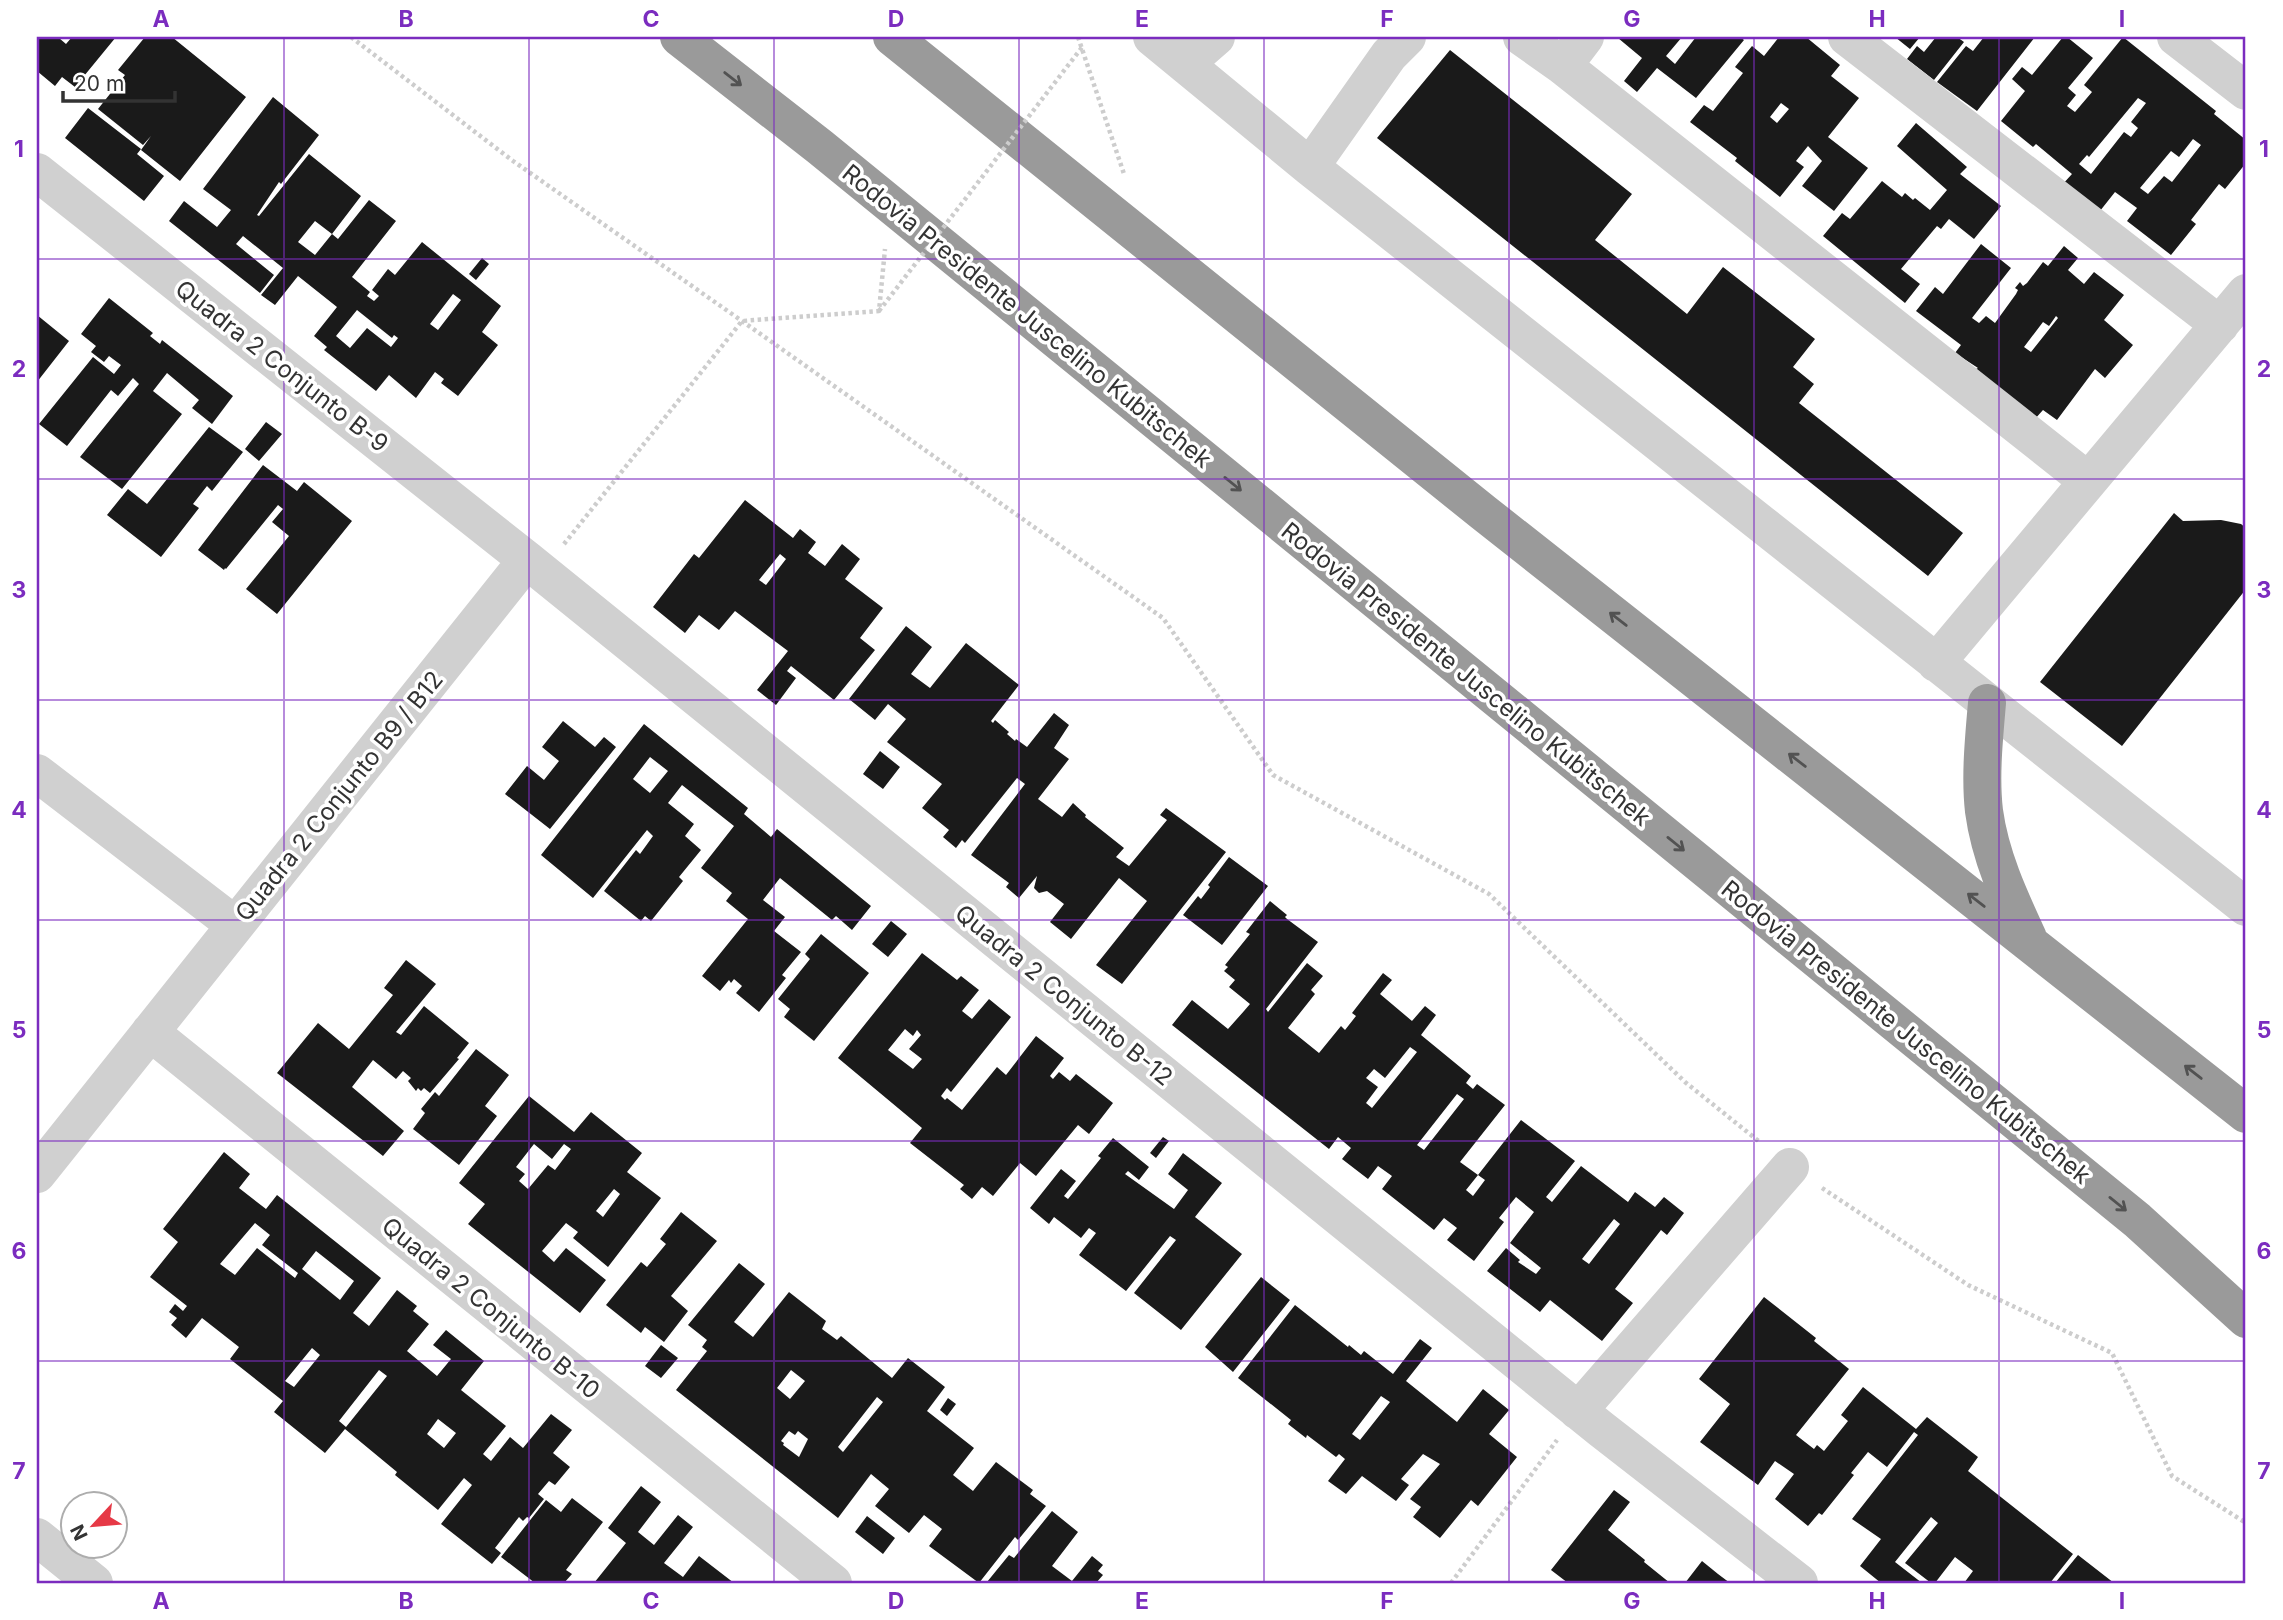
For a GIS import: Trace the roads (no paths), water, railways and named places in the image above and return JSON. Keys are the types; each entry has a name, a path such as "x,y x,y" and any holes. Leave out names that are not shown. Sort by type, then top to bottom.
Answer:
{"highway":[{"name":"Rodovia Presidente Juscelino Kubitschek","path":"679,37 889,204 2137,1220 2246,1319"},
{"path":"892,37 1495,522 2246,1114"},
{"path":"1987,703 1983,748 1984,810 1998,872 2030,943"}],"street":[{"path":"1152,37 1310,167 2246,907"},
{"path":"1185,64 1216,37"},
{"path":"1310,167 1389,55 1407,37"},
{"path":"1522,37 1574,51 2088,481"},
{"path":"1847,37 2220,325"},
{"path":"2176,37 2246,91"},
{"name":"Quadra 2 Conjunto B-9","path":"37,172 535,566"},
{"path":"1936,663 2246,293"},
{"name":"Quadra 2 Conjunto B9 / B12","path":"37,1174 236,925 535,566"},
{"name":"Quadra 2 Conjunto B-12","path":"535,566 1589,1420 1799,1583"},
{"path":"37,773 236,925"},
{"name":"Quadra 2 Conjunto B-10","path":"150,1032 833,1583"},
{"path":"1589,1420 1790,1167"},
{"path":"37,1537 94,1583"}]}
